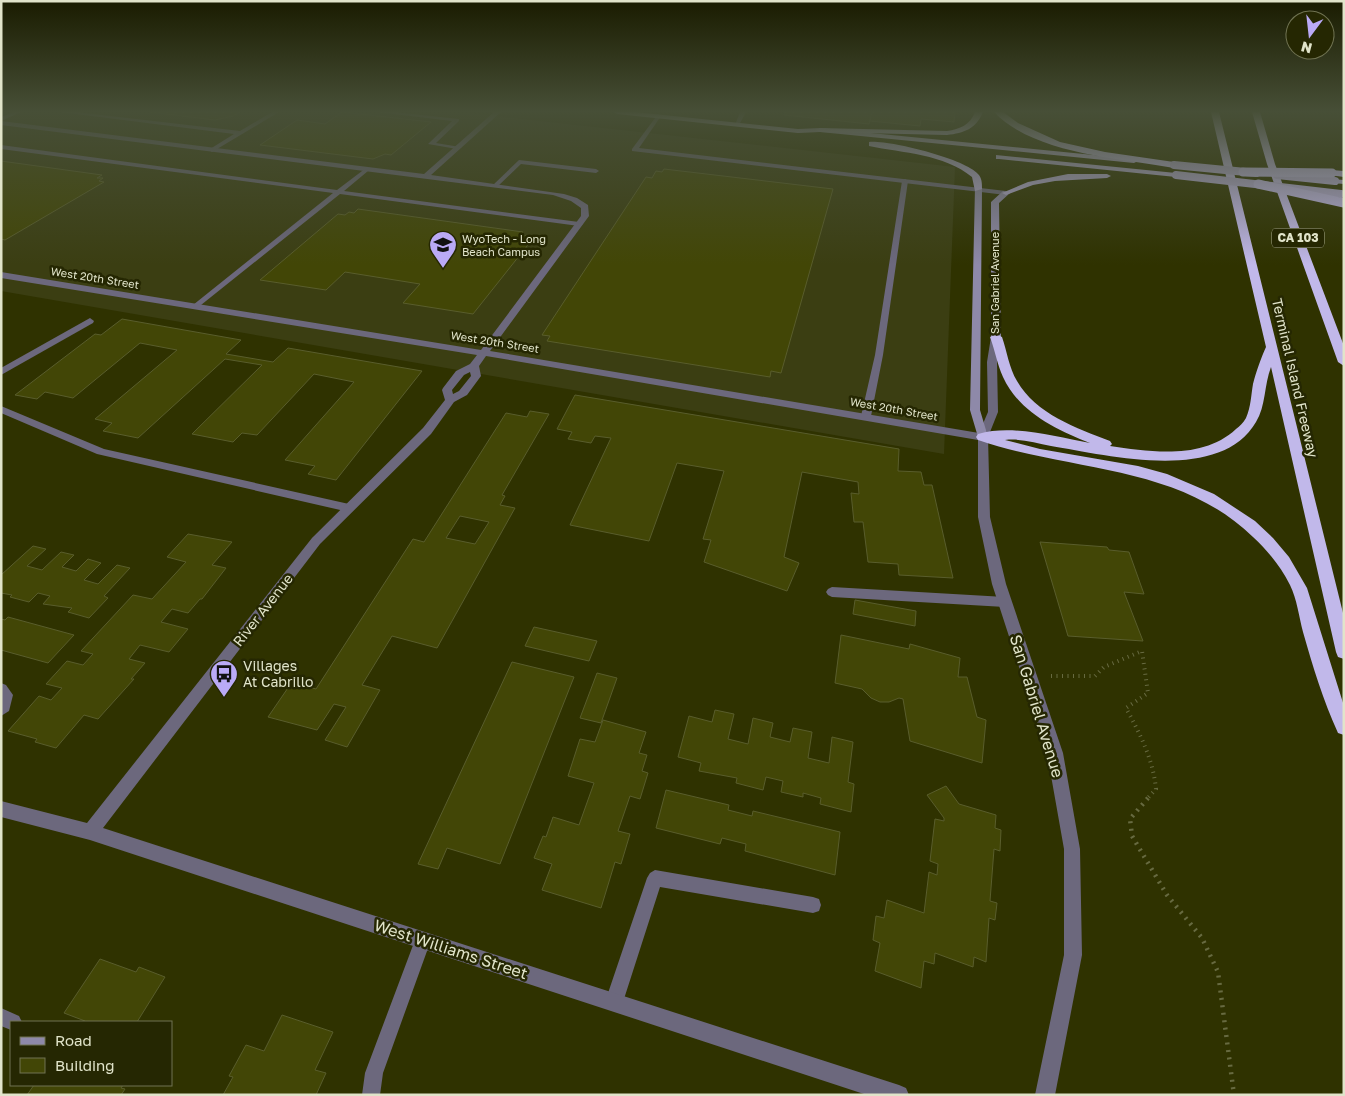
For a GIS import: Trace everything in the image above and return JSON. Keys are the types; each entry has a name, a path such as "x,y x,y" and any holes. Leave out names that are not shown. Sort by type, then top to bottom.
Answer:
{"highway":[{"path":"954,163 978,178 978,189"},
{"path":"1048,163 1178,179"},
{"path":"1155,163 1337,179 1344,174"},
{"path":"1164,163 1174,165"},
{"name":"Terminal Island Freeway","path":"1228,163 1344,652"},
{"name":"CA 103","path":"1270,163 1344,362"},
{"path":"1006,193 1045,178 1071,176 1178,179 1258,184 1342,194"},
{"path":"1258,184 1344,203"},
{"path":"996,337 1010,379 1027,402 1047,419 1137,456"},
{"path":"983,437 1011,435 1137,456 1165,457 1198,453 1226,444 1249,423 1271,349"},
{"path":"983,437 1010,448 1140,472 1176,483 1208,497 1253,526 1276,550 1297,585 1333,702 1344,727"}],"main road":[{"name":"San Gabriel Avenue","path":"978,189 974,410 983,437"},
{"name":"San Gabriel Avenue","path":"996,337 995,202 1006,193"}],"street":[{"path":"313,163 553,193 580,201 585,207 585,216 579,224"},
{"path":"425,177 440,163"},
{"path":"749,163 1006,193"},
{"name":"River Avenue","path":"90,832 316,541 427,431 450,400 464,392 476,376 474,366 579,224"},
{"name":"West 20th Street","path":"1,275 866,416 983,437"},
{"name":"San Gabriel Avenue","path":"996,337 992,362 993,412 983,437 984,517 1005,602 1054,753 1072,849 1073,955 1045,1095"},
{"name":"West Williams Street","path":"1,809 90,832 899,1095"}],"lane":[{"path":"122,163 579,224"},
{"path":"495,186 518,163"},
{"path":"529,163 596,171"},
{"path":"196,307 366,170"},
{"path":"866,416 879,355 906,181"},
{"path":"1,372 90,322"},
{"path":"1,410 100,452 349,508"},
{"path":"832,592 1005,602"},
{"path":"1,689 6,695 4,707 1,710"},
{"path":"614,1002 656,878 813,905"},
{"path":"371,1095 374,1073 423,940"}],"path":[{"path":"1029,676 1096,676 1104,667 1142,651 1148,694 1126,708 1138,730 1155,773 1156,789 1130,819 1132,836 1167,895 1202,938 1218,972 1234,1095"}],"shaded area":[{"path":"1,163 920,163 955,167 944,454 1,291"}],"building":[{"path":"1,163 16,163 102,175 97,178 103,178 99,181 104,182 5,240 1,239"},
{"path":"664,169 833,189 781,373 771,371 770,377 547,341 550,336 542,335 646,177 652,178 656,171 662,172"},
{"path":"358,209 523,232 520,235 527,236 524,240 531,241 473,314 403,303 420,284 345,272 326,290 260,280 338,214 354,213"},
{"path":"122,319 241,340 226,354 273,362 288,348 422,371 336,480 308,474 315,466 285,460 354,382 314,374 257,435 242,433 233,442 192,434 262,365 225,359 138,438 103,431 112,423 95,419 177,350 140,343 73,398 45,392 37,399 15,395 95,334 101,335"},
{"path":"575,395 899,449 898,471 921,472 924,485 932,485 953,578 899,575 898,564 868,562 863,522 854,522 851,493 859,494 858,482 802,472 784,557 799,563 787,591 704,562 711,540 703,539 724,471 677,463 649,541 570,525 611,438 595,436 591,443 568,439 572,432 557,429"},
{"path":"530,411 549,414 502,495 505,496 500,505 515,508 437,648 392,636 362,685 380,690 347,747 325,740 346,707 334,704 317,730 268,717 292,682 316,689 413,539 424,542 506,413 527,417","holes":["460,516 489,522 475,544 446,538"]},
{"path":"188,534 232,542 212,565 226,568 202,599 188,613 172,609 161,622 188,629 169,652 140,645 129,659 145,663 131,679 134,679 98,719 84,715 56,748 35,742 37,739 8,731 39,696 51,700 62,688 46,684 67,661 83,665 93,654 81,651 133,595 152,599 186,562 167,557"},
{"path":"1040,542 1107,547 1109,550 1129,552 1144,594 1124,592 1143,641 1068,636"},
{"path":"33,546 46,549 27,566 42,570 61,552 74,555 62,567 76,571 88,559 101,563 84,580 98,584 117,565 130,568 104,596 108,598 89,618 68,612 72,608 43,604 50,596 38,593 29,602 1,593 1,575"},
{"path":"855,600 916,611 915,626 853,614"},
{"path":"8,617 74,635 48,663 1,650 1,619 5,620"},
{"path":"534,627 597,641 589,661 525,646"},
{"path":"841,635 909,649 910,644 960,658 958,677 967,677 977,717 986,720 982,763 910,741 903,699 899,698 889,702 880,702 871,698 862,689 835,683"},
{"path":"512,662 574,677 500,864 447,848 438,869 418,864"},
{"path":"597,673 617,678 601,723 580,718"},
{"path":"715,710 734,714 728,739 748,744 753,718 773,723 770,737 790,742 793,728 812,732 808,758 829,763 832,737 853,742 848,782 854,784 851,812 820,804 821,798 803,793 803,797 781,792 783,781 766,777 763,790 736,783 737,778 699,771 701,763 678,757 689,716 712,722"},
{"path":"603,720 646,732 639,753 647,755 642,771 648,773 640,799 630,796 618,831 630,834 621,864 615,862 601,908 542,890 552,864 534,858 543,836 546,837 553,817 579,825 594,783 568,776 580,739 595,742"},
{"path":"946,786 959,804 996,815 995,828 1001,830 1000,851 994,849 990,901 997,903 995,920 989,918 986,962 974,957 973,967 935,953 934,964 924,961 921,988 875,971 880,943 873,940 876,916 884,918 887,900 924,913 929,872 937,875 938,864 930,861 935,819 944,821 944,818 927,795"},
{"path":"666,790 729,805 728,810 752,816 753,811 840,832 835,875 745,851 746,844 722,838 720,844 656,828"},
{"path":"100,959 136,972 139,967 165,977 138,1021 85,1021 64,1013"},
{"path":"282,1015 333,1032 315,1070 326,1073 316,1095 223,1095 233,1077 229,1076 246,1045 264,1051"},
{"path":"33,1086 122,1086 121,1088 125,1089 121,1095 27,1095"}],"place":[{"name":"WyoTech - Long Beach Campus","path":"443,269"},
{"name":"Villages At Cabrillo","path":"224,698"}]}
